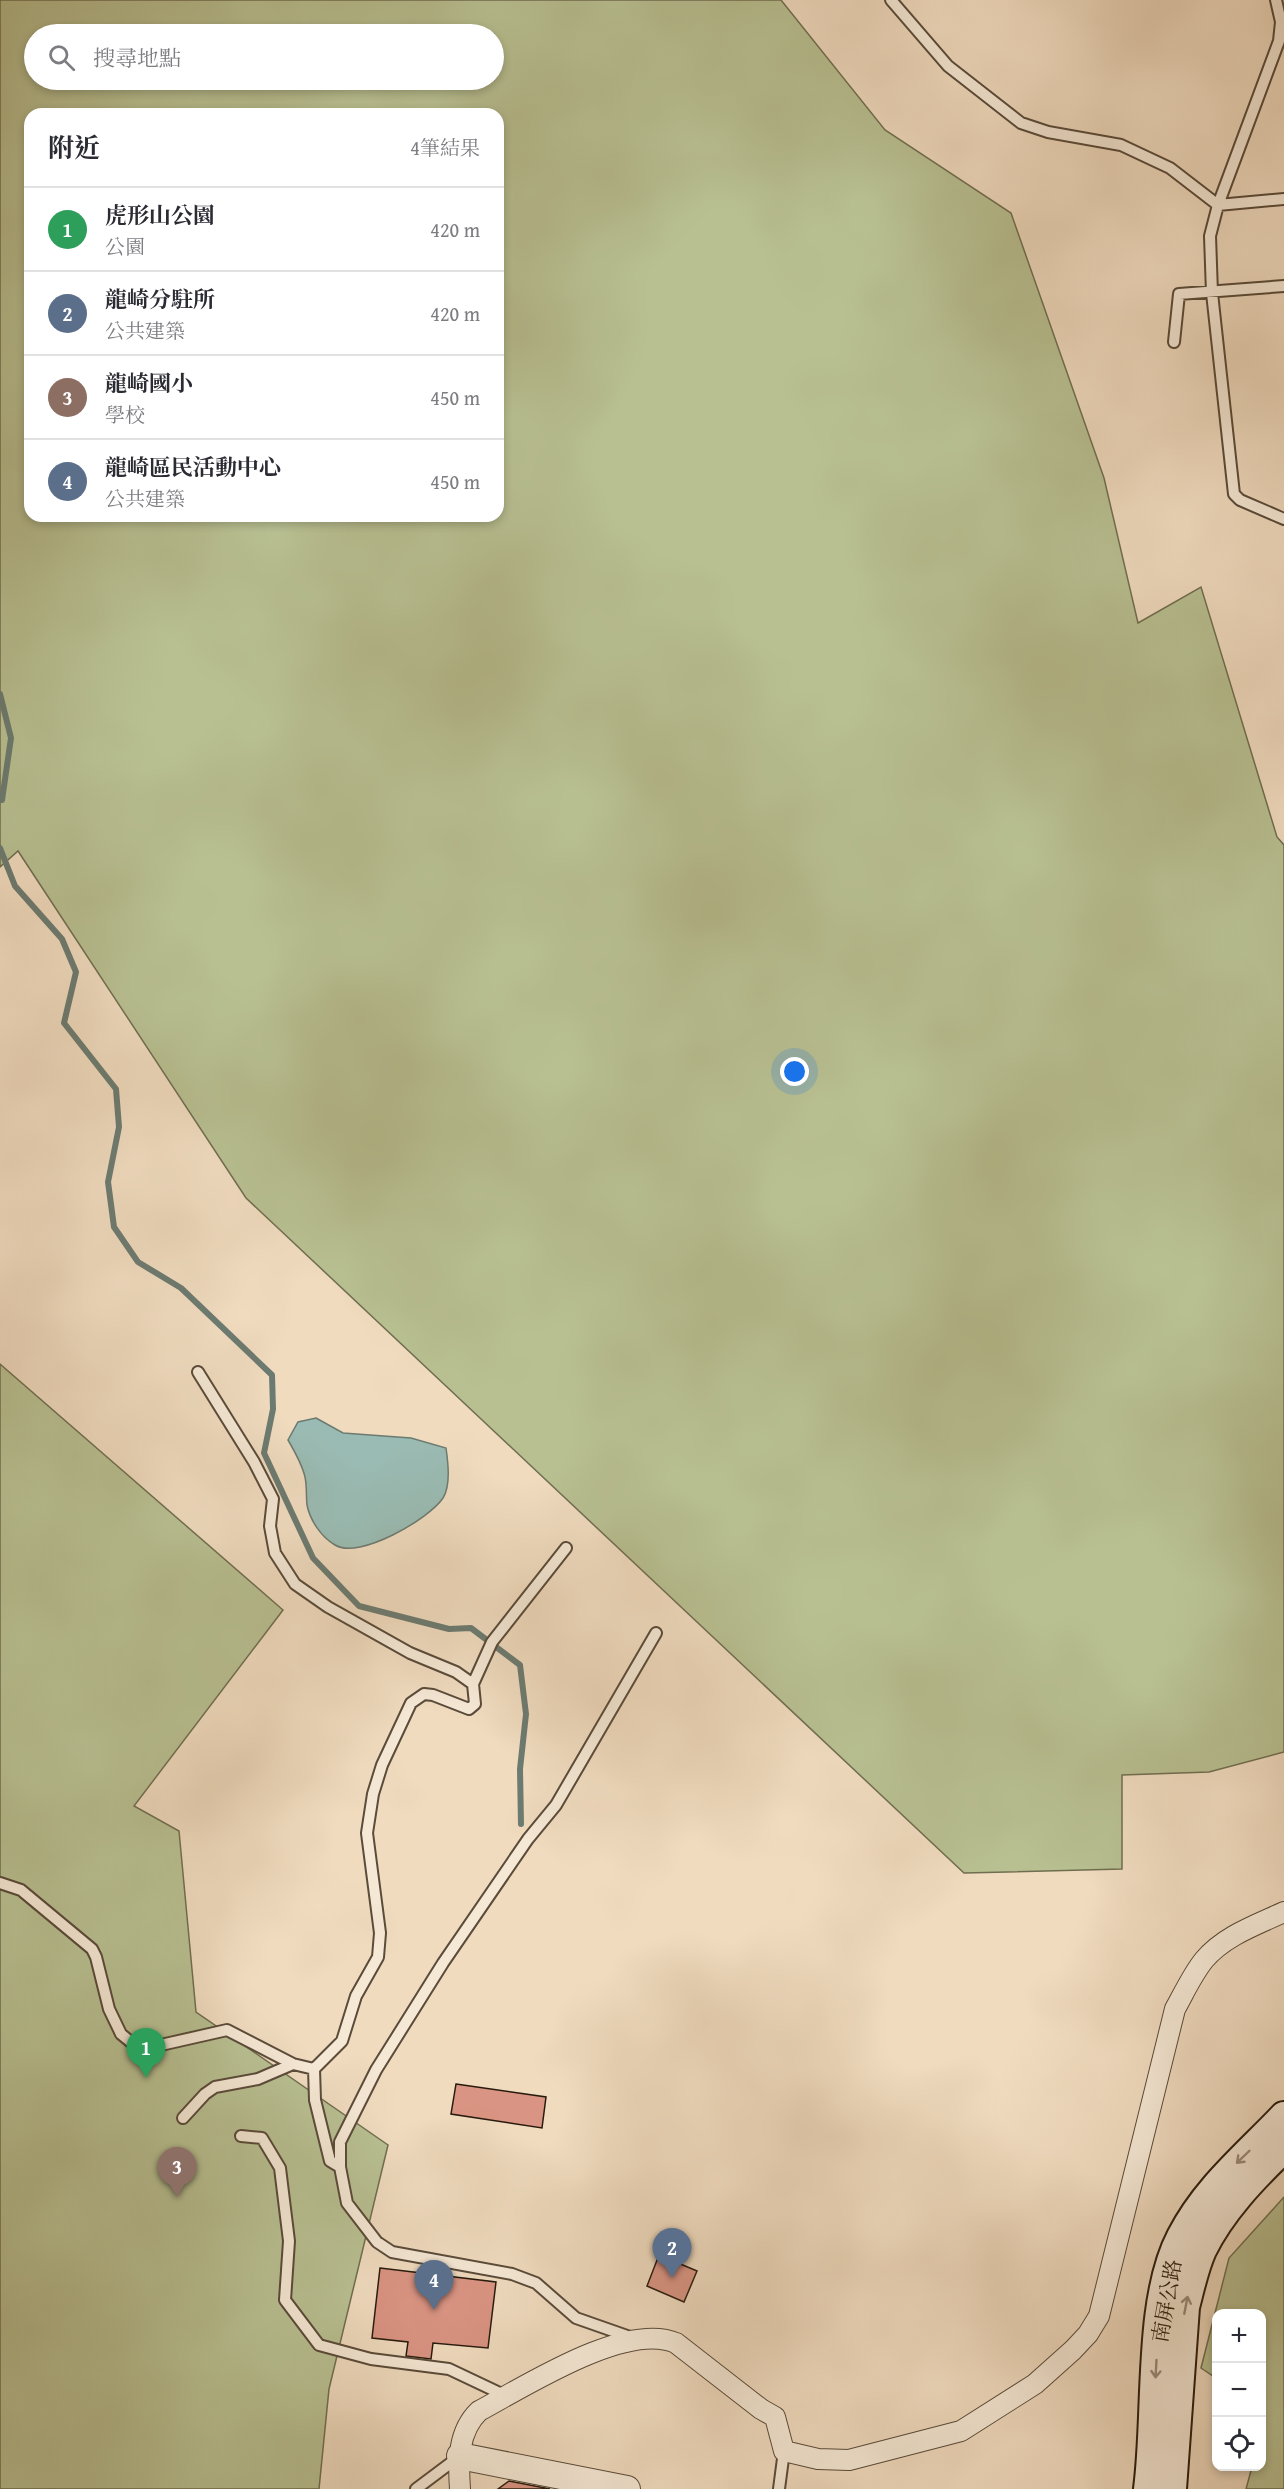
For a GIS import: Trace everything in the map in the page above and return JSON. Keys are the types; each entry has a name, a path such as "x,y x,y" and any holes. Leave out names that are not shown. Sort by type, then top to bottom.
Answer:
{"main road":[{"name":"南屏公路","path":"1148,2489 1162,2302 1168,2270 1180,2238 1218,2182 1284,2116"},
{"name":"南屏公路","path":"1172,2489 1185,2307 1192,2278 1202,2250 1219,2222 1238,2196 1284,2148"}],"street":[{"path":"460,2489 461,2441 470,2420 479,2411 600,2350 638,2339 666,2338 676,2343 761,2409 775,2417 784,2451 818,2459 849,2460 961,2431 1035,2384 1073,2350 1088,2334 1099,2316 1175,2009 1204,1960 1219,1945 1240,1932 1284,1912"},
{"path":"460,2456 627,2489"}],"lane":[{"path":"891,0 948,66 1021,123 1048,132 1121,145 1170,168 1218,205 1284,199"},
{"path":"1276,0 1281,22 1274,60 1218,205 1210,236 1212,293 1234,494 1240,500 1284,519"},
{"path":"1174,342 1179,294 1284,286"},
{"path":"198,1372 254,1462 273,1499 270,1526 275,1553 295,1584 328,1607 410,1653 456,1672 473,1684"},
{"path":"340,2167 330,2161 315,2100 314,2069 342,2041 356,1996 378,1957 380,1932 367,1833 373,1794 381,1766 411,1703 424,1694 433,1695 469,1709 475,1704 473,1684 492,1642 566,1548"},
{"path":"638,2339 576,2318 536,2283 512,2274 392,2252 377,2242 347,2203 340,2167 340,2142 376,2070 443,1963 528,1839 556,1805 656,1633"},
{"path":"0,1883 21,1890 92,1949 96,1957 108,2009 121,2034 132,2043 152,2047 227,2030 293,2064 314,2069"},
{"path":"183,2118 205,2094 215,2087 258,2079 293,2064"},
{"path":"242,2136 262,2138 279,2169 289,2241 285,2300 319,2345 371,2359 448,2369 506,2396"},
{"path":"779,2489 784,2451"},
{"path":"416,2489 460,2456"}],"green space":[{"path":"0,0 781,0 885,130 1011,213 1104,478 1138,623 1201,587 1277,837 1284,845 1284,1752 1209,1772 1122,1775 1122,1869 964,1873 246,1198 18,851 0,867"},
{"path":"0,1364 283,1610 134,1806 179,1831 196,2012 388,2145 329,2389 319,2489 0,2489"},
{"path":"1284,2197 1284,2489 1246,2489 1251,2471 1266,2471 1266,2309 1216,2309 1229,2258"},
{"path":"1212,2325 1212,2375 1201,2368"}],"water":[{"path":"316,1418 343,1433 411,1438 446,1448 448,1480 443,1498 435,1507 409,1526 376,1542 346,1548 330,1542 317,1528 311,1516 307,1505 304,1472 288,1440 298,1422"}],"building":[{"path":"456,2084 546,2097 542,2128 451,2114"},
{"path":"659,2255 697,2271 684,2302 647,2286"},
{"path":"380,2268 496,2282 488,2348 433,2343 431,2359 406,2356 408,2342 372,2338"},
{"path":"509,2481 550,2489 498,2489"}],"waterway":[{"path":"0,694 11,738 2,800 0,800"},
{"path":"0,848 15,886 62,939 76,972 64,1023 116,1089 119,1127 108,1182 114,1227 138,1262 181,1288 272,1375 273,1409 264,1453 313,1558 359,1606 449,1629 471,1628 520,1665 526,1714 520,1769 521,1824"}],"place":[{"name":"虎形山公園","path":"146,2078"},
{"name":"龍崎國小","path":"177,2197"},
{"name":"龍崎分駐所","path":"672,2278"},
{"name":"龍崎區民活動中心","path":"434,2310"}]}
